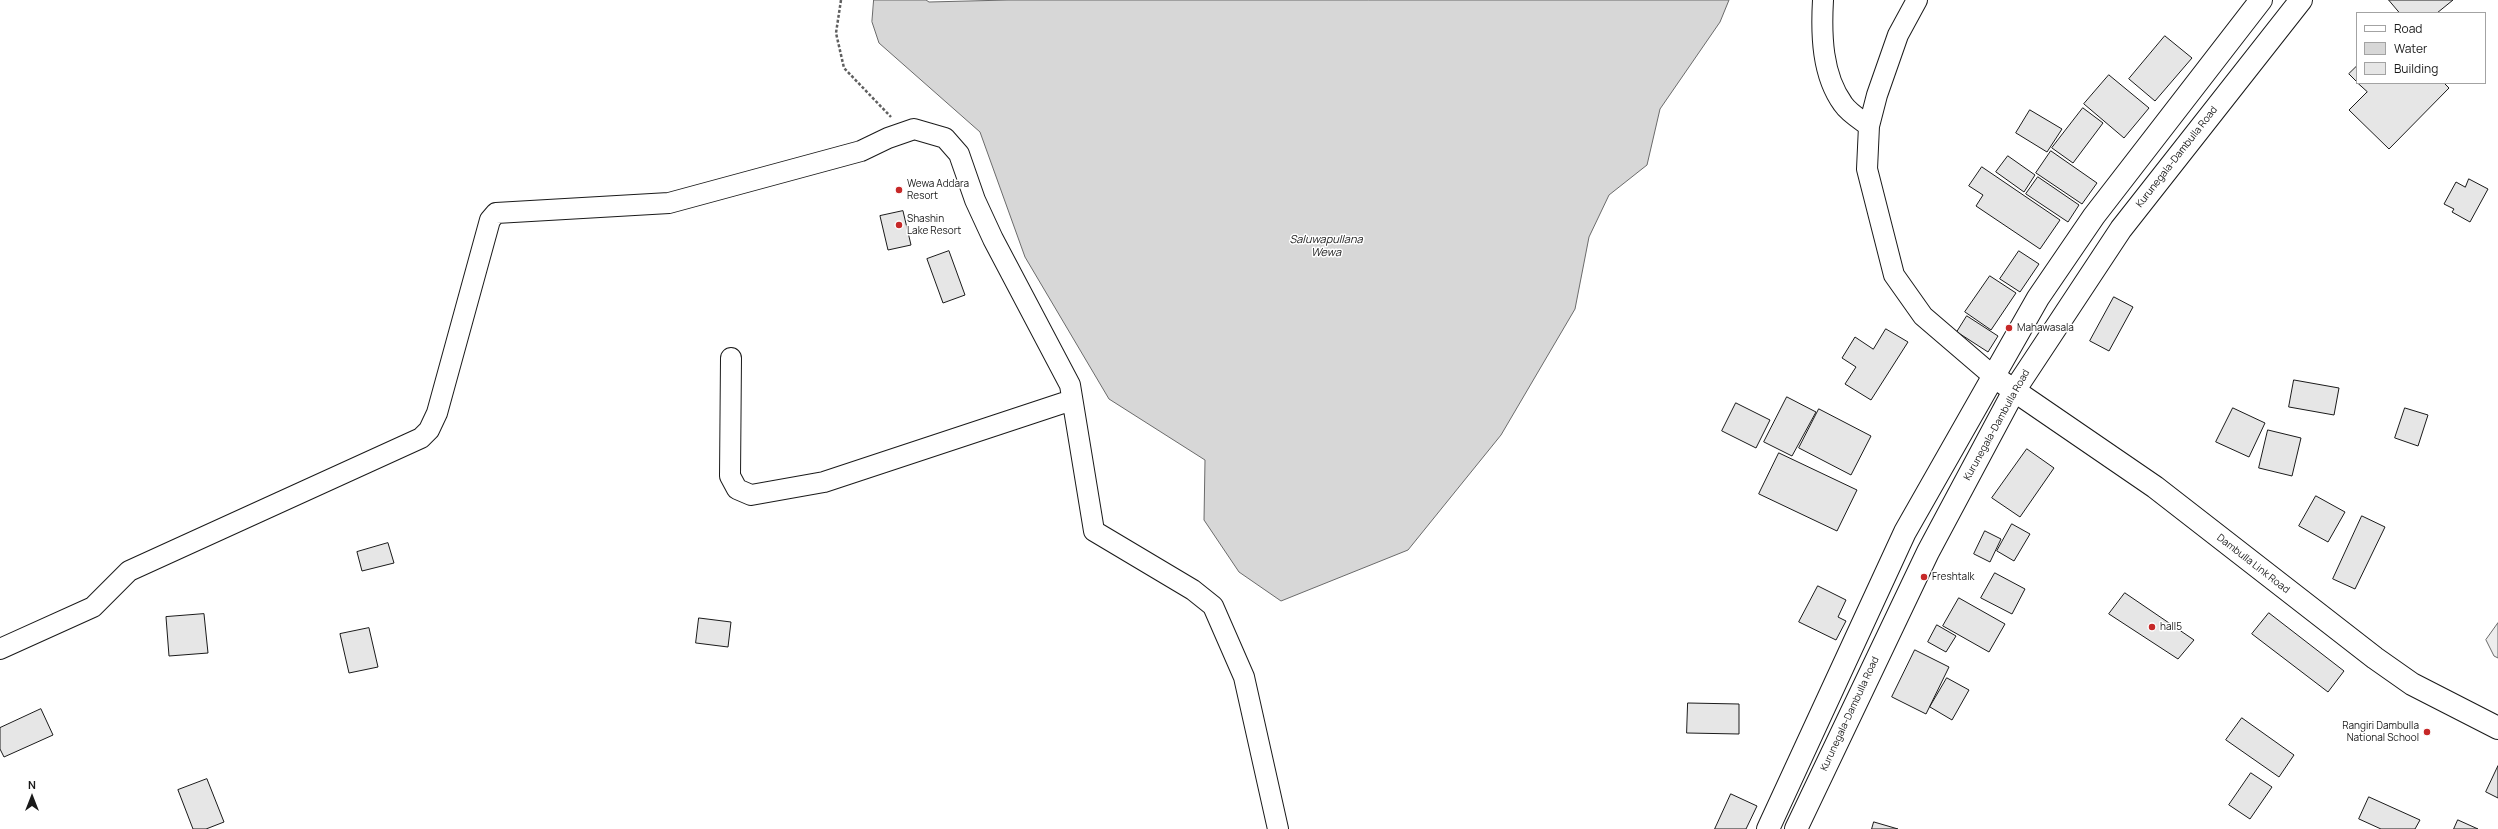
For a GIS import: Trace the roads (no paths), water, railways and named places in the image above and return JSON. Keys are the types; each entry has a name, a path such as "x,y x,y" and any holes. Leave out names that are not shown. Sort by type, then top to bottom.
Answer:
{"main road":[{"path":"1768,829 1905,532 2038,298 2094,216 2261,0"},
{"name":"Kurunegala-Dambulla Road","path":"1796,829 1928,552 2014,391 2121,229 2301,0"},
{"path":"2236,32 2262,49"},
{"name":"Dambulla Link Road","path":"1993,376 2155,487 2412,684 2498,728"}],"street":[{"path":"1823,0 1825,60 1831,80 1843,105 1869,126"},
{"path":"1917,0 1898,35 1869,126 1868,169 1894,275 1923,316 1993,376"},
{"path":"0,649 93,607 129,571 421,438 429,430 437,413 490,220 496,213 669,202 861,151 888,138 914,129 945,138 959,154 975,200 1070,385 1094,531 1193,590 1213,606 1244,677 1278,829"},
{"path":"731,358 730,476 737,489 751,495 824,482 1072,400"}],"water":[{"name":"Saluwapullana Wewa","path":"874,0 926,0 929,2 1008,0 1729,0 1720,22 1660,109 1647,165 1609,195 1589,237 1575,309 1501,435 1408,550 1281,601 1239,572 1204,520 1205,460 1109,399 1025,257 980,132 879,43 872,22"}],"place":[{"name":"Wewa Addara Resort","path":"899,190"},
{"name":"Shashin Lake Resort","path":"899,225"},
{"name":"Mahawasala","path":"2009,328"},
{"name":"Freshtalk","path":"1924,577"},
{"name":"hall5","path":"2152,627"},
{"name":"Rangiri Dambulla National School","path":"2427,732"}]}
